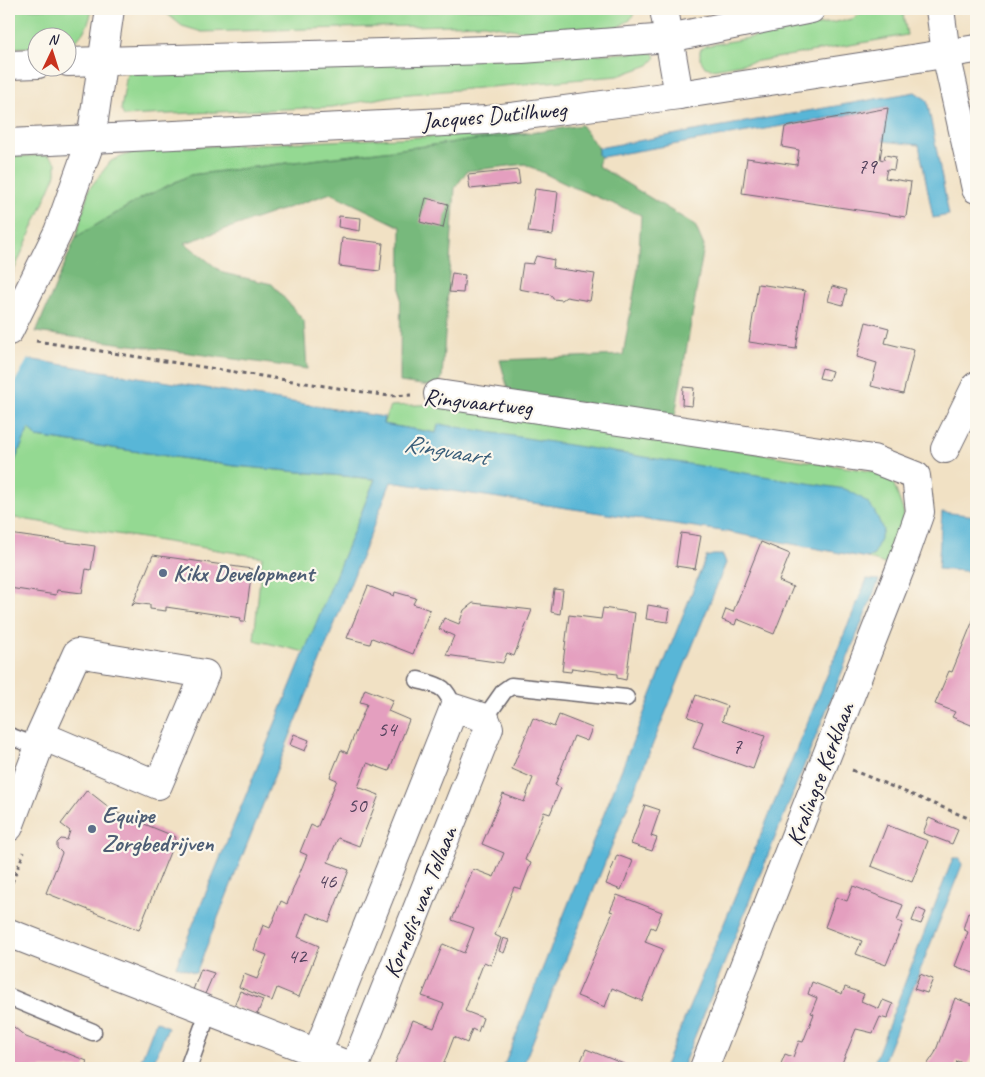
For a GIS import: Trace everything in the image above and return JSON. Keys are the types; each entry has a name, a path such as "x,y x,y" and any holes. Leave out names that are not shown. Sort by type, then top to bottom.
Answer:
{"main road":[{"path":"11,328 58,232 91,140 110,9"},
{"path":"664,9 679,94"},
{"path":"78,62 522,49 669,38 811,9"},
{"path":"940,9 946,54 954,80 976,189"},
{"name":"Jacques Dutilhweg","path":"9,143 487,120 976,50"},
{"path":"9,65 28,64"},
{"path":"945,449 976,386"},
{"name":"Ringvaartweg","path":"438,394 873,459 916,476"},
{"name":"Kralingse Kerklaan","path":"704,1068 826,760 920,512 916,476"},
{"path":"9,827 40,741 77,653 205,674 158,785 40,741"},
{"path":"454,708 485,718"},
{"name":"Kornelis van Tollaan","path":"454,708 327,1060 354,1068 489,728 485,718"},
{"path":"9,933 209,1010 327,1060"}],"lane":[{"path":"418,680 443,687 448,693 454,708"},
{"path":"485,718 504,691 511,686 626,698"},
{"path":"9,736 40,741"},
{"path":"9,997 93,1032"},
{"path":"188,1068 209,1010"}],"path":[{"name":"Ringvaartweg","path":"35,340 389,396 438,394"},
{"path":"826,760 973,820 976,815"}],"green space":[{"path":"9,9 92,9 85,30 78,38 78,28 28,28 28,47 9,48"},
{"path":"161,9 637,9 630,20 613,30 534,33 484,24 202,32 182,26"},
{"path":"869,9 902,9 907,35 713,69 705,67 700,59 700,50 705,46 852,19"},
{"path":"653,52 656,57 649,65 618,76 398,95 332,107 124,116 121,110 127,73"},
{"path":"976,87 976,136 970,98 971,93"},
{"path":"581,125 598,148 598,155 601,154 598,166 695,225 704,246 675,416 509,393 500,360 623,355 638,269 641,215 570,186 525,164 467,171 455,188 442,378 437,387 400,382 401,227 331,193 185,243 223,273 272,284 304,321 307,369 36,332 76,237 142,198 190,175 539,132"},
{"path":"539,132 190,175 142,198 76,237 89,189 111,161 141,149"},
{"path":"48,155 56,162 56,174 9,282 9,157"},
{"path":"445,404 876,472 893,482 904,513 890,566 867,558 874,555 439,424 436,433 383,424 390,406"},
{"path":"29,427 37,437 235,466 375,479 305,652 254,640 262,557 9,517 9,475"}],"water":[{"path":"915,92 927,100 949,215 933,218 919,145 883,141 887,108 602,157 598,155 598,148"},
{"name":"Ringvaart","path":"9,356 384,417 383,424 436,433 438,424 845,489 860,497 873,509 883,530 874,555 867,558 722,531 391,482 196,973 176,966 375,479 235,466 37,437 29,428 9,475 9,431 15,417 9,415"},
{"path":"942,512 976,516 976,572 938,569"},
{"path":"723,555 726,563 522,1068 503,1068 706,557"},
{"path":"867,579 879,580 682,1068 664,1068"},
{"path":"953,858 960,858 962,865 881,1068 872,1068"},
{"path":"156,1021 168,1027 151,1068 138,1068"}],"pier":[{"path":"9,353 29,357 9,392"}],"building":[{"path":"888,108 880,159 884,160 885,155 896,157 894,170 887,169 885,178 911,182 906,217 742,193 747,158 797,165 799,150 782,147 785,127"},
{"path":"518,170 520,184 470,189 468,175"},
{"path":"535,189 558,192 553,235 528,232"},
{"path":"426,198 448,204 443,228 420,222"},
{"path":"339,216 361,218 360,231 338,227"},
{"path":"342,238 383,243 380,271 339,266"},
{"path":"536,256 554,260 553,268 595,274 590,301 566,297 562,300 553,299 551,295 519,289 523,263 533,264"},
{"path":"452,273 465,275 463,293 449,292"},
{"path":"758,284 805,291 796,349 749,342"},
{"path":"832,286 847,290 843,305 828,301"},
{"path":"866,322 889,328 885,343 914,350 903,394 871,386 877,363 857,357"},
{"path":"822,368 832,371 829,380 819,378"},
{"path":"683,387 694,388 692,406 682,405"},
{"path":"681,533 701,536 695,569 676,566"},
{"path":"9,534 95,546 91,570 86,569 82,593 57,590 56,595 9,588"},
{"path":"761,542 790,554 779,581 793,587 774,634 737,619 735,625 722,620 726,609 733,612"},
{"path":"153,555 252,569 245,622 240,622 241,618 166,607 166,611 150,609 150,605 135,603 132,606"},
{"path":"368,586 394,596 395,592 416,598 413,604 430,610 413,654 372,638 370,644 347,638"},
{"path":"554,589 563,590 560,614 551,612"},
{"path":"473,603 532,610 514,656 507,653 503,663 446,655 454,636 439,629 444,618 459,624 464,610"},
{"path":"648,605 670,609 668,622 646,619"},
{"path":"603,608 635,613 626,680 617,678 617,674 572,668 571,672 562,671 569,615 601,619"},
{"path":"974,618 976,619 976,727 952,717 955,712 935,704 949,671 952,672"},
{"path":"365,689 393,700 388,711 409,720 389,771 367,763 358,787 379,795 359,846 338,838 328,862 349,870 329,922 307,913 298,937 319,946 299,997 277,988 272,1001 239,987 244,974 257,979 267,955 254,950 263,925 270,928 281,901 287,904 307,855 300,852 311,825 317,828 337,780 330,777 341,750 347,753 367,704 360,702"},
{"path":"696,695 727,706 722,721 765,736 753,769 693,748 703,722 688,717"},
{"path":"559,715 592,728 587,741 574,736 555,785 561,788 550,814 544,812 525,860 531,863 521,889 514,887 495,935 501,938 491,965 484,962 465,1011 483,1018 478,1032 472,1029 467,1043 454,1037 442,1068 393,1068 413,1020 434,1028 444,1004 422,996 443,944 464,953 469,941 474,928 452,920 473,869 494,877 504,853 482,844 503,794 524,802 533,778 512,769 533,718 554,727"},
{"path":"294,734 309,740 305,751 290,745"},
{"path":"87,790 115,812 176,837 139,930 46,893 62,853 57,848 57,843 61,839 67,840 70,831 61,824"},
{"path":"645,805 660,810 651,836 657,838 652,851 631,844"},
{"path":"929,818 958,830 952,844 923,833"},
{"path":"887,825 928,841 912,882 871,866"},
{"path":"617,855 633,861 621,890 606,884"},
{"path":"853,886 903,905 897,921 903,923 886,965 856,954 862,941 825,927 836,897 847,901"},
{"path":"617,895 662,912 655,929 651,927 645,942 663,949 642,1001 612,988 605,1007 577,996 613,912 610,911"},
{"path":"917,908 926,912 921,924 912,921"},
{"path":"968,913 976,916 976,974 955,966 968,932 963,929"},
{"path":"503,938 509,940 504,953 499,951"},
{"path":"201,969 214,973 205,994 193,990"},
{"path":"920,974 933,979 927,993 914,989"},
{"path":"812,982 842,994 845,987 864,994 861,1001 879,1009 883,1000 893,1004 887,1019 880,1017 873,1033 856,1029 840,1068 786,1068 780,1066 785,1054 793,1057 799,1041 803,1042 814,1014 811,1013 817,998 808,994"},
{"path":"240,991 263,1000 257,1015 234,1006"},
{"path":"955,998 976,1006 976,1042 968,1065 957,1061 955,1068 925,1068 935,1053"},
{"path":"9,1023 26,1037 87,1061 84,1068 9,1068"},
{"path":"586,1049 634,1068 578,1068"}],"place":[{"name":"Kikx Development","path":"163,573"},
{"name":"Equipe Zorgbedrijven","path":"92,829"}]}
